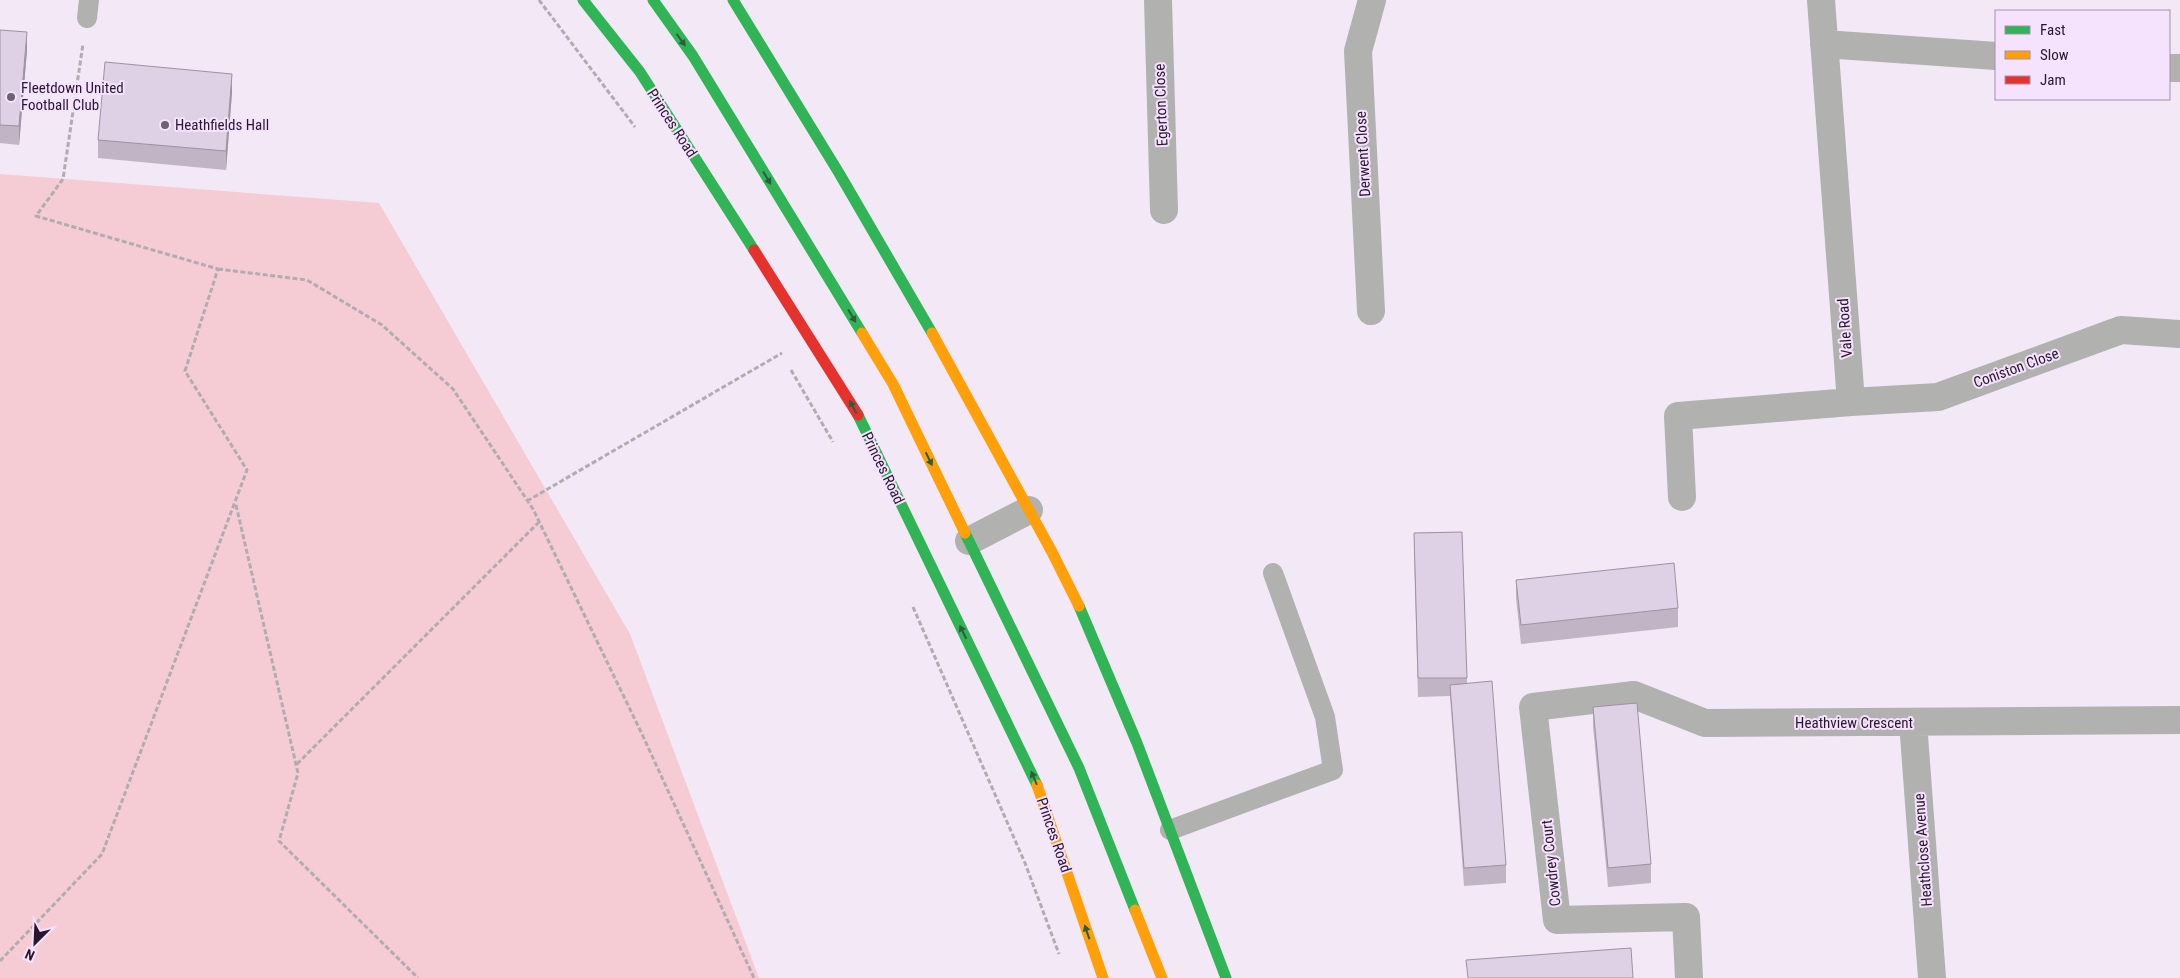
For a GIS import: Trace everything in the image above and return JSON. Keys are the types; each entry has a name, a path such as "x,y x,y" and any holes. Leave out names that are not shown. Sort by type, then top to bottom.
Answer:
{"main road":[{"name":"Princes Road","path":"583,0 640,72 852,403 1035,780 1103,978"},
{"path":"653,0 693,56 893,384 1079,768 1162,978"},
{"path":"733,0 811,124 900,275 1078,603 1149,770 1196,903 1226,978"}],"street":[{"name":"Egerton Close","path":"1158,0 1164,210"},
{"name":"Derwent Close","path":"1370,311 1358,51 1372,0"},
{"name":"Vale Road","path":"1821,0 1851,402"},
{"path":"1824,44 1995,56"},
{"name":"Coniston Close","path":"1851,402 1938,397 2120,330 2180,334"},
{"path":"1682,497 1678,416 1851,402"},
{"path":"969,541 1029,510"},
{"name":"Heathview Crescent","path":"1533,707 1634,695 1705,723 2180,720"},
{"name":"Cowdrey Court","path":"1533,707 1557,920 1686,917 1689,978"},
{"name":"Heathclose Avenue","path":"1913,722 1932,978"}],"lane":[{"path":"1170,830 1333,770 1325,717 1273,573"}],"path":[{"path":"539,0 641,135"},
{"path":"88,9 63,179 36,216 218,269 307,280 382,325 453,390 539,522 642,734 754,978"},
{"path":"0,961 102,854 236,504 247,470 185,371 218,269"},
{"path":"527,501 781,354 808,335"},
{"path":"776,346 781,354"},
{"path":"786,362 835,445"},
{"path":"236,504 298,773 279,841 418,978"},
{"path":"296,764 539,522"},
{"path":"912,602 1025,863 1061,960"}],"shaded area":[{"path":"0,174 379,203 630,634 759,978 0,978"}],"building":[{"name":"Fleetdown United Football Club","path":"0,30 27,32 19,126 0,125"},
{"name":"Heathfields Hall","path":"105,62 232,74 226,151 98,140"},
{"path":"1462,532 1467,678 1418,678 1414,533"},
{"path":"1674,563 1678,608 1521,625 1516,580"},
{"path":"1492,681 1506,865 1464,868 1450,685"},
{"path":"1637,703 1651,864 1608,868 1593,707"},
{"path":"1631,948 1633,978 1468,978 1466,960"}],"traffic: fast":[{"path":"583,0 640,72 754,250"},
{"path":"653,0 693,56 862,333"},
{"path":"733,0 839,173 932,333"},
{"path":"858,415 1037,785"},
{"path":"965,533 1079,768 1135,910"},
{"path":"1079,606 1137,743 1226,978"}],"traffic: slow":[{"path":"862,333 893,384 965,533"},
{"path":"932,333 1052,552 1079,606"},
{"path":"1037,785 1103,978"},
{"path":"1135,910 1162,978"}],"traffic: jam":[{"path":"754,250 858,415"}],"place":[{"name":"Fleetdown United Football Club","path":"11,97"},
{"name":"Heathfields Hall","path":"165,125"}]}
